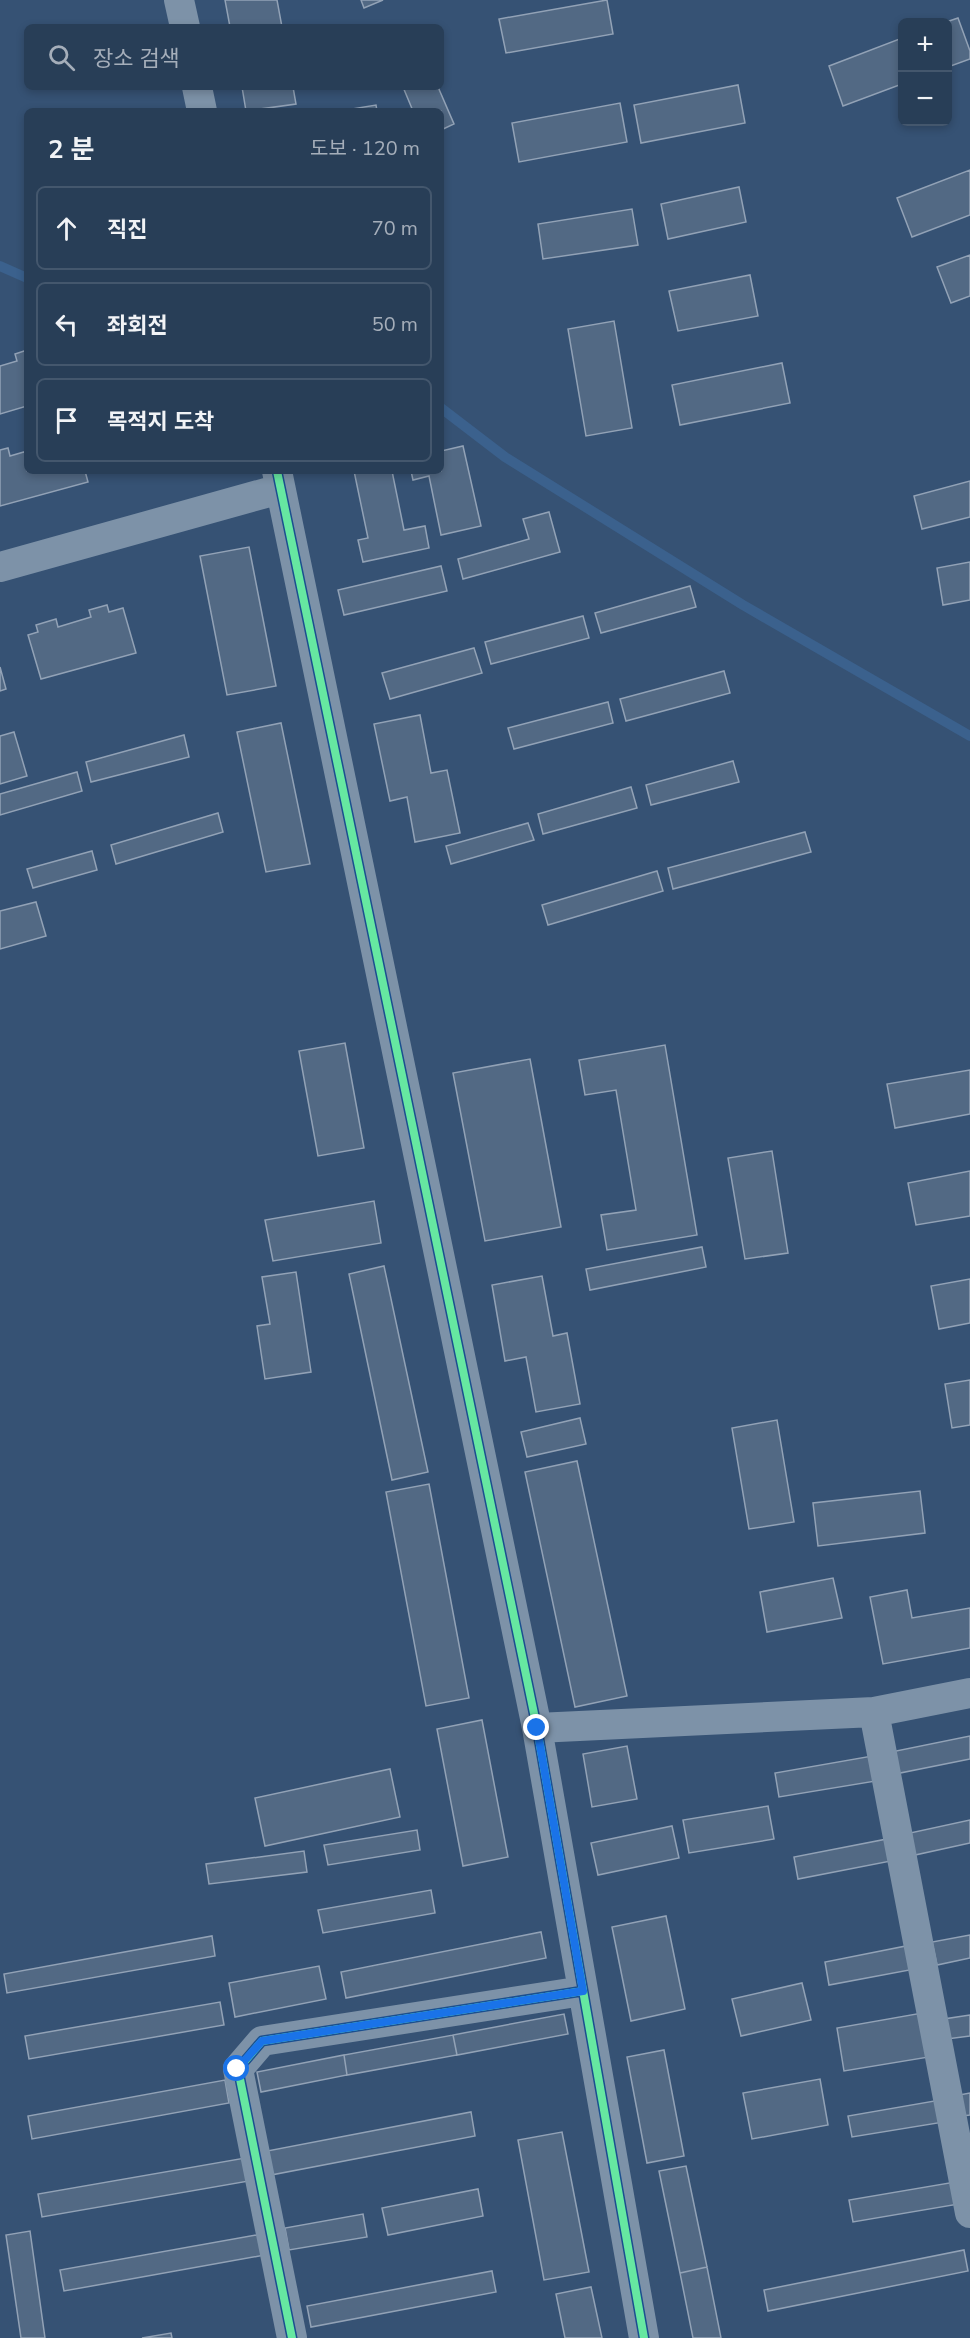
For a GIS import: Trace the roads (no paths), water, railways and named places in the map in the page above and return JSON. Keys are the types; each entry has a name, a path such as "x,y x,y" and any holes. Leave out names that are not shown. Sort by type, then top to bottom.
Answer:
{"street":[{"path":"179,0 184,24"},
{"path":"198,90 201,108"},
{"path":"0,567 278,480 537,1728 644,2338"},
{"path":"537,1728 874,1712 970,1693"},
{"path":"874,1712 970,2213"},
{"path":"292,2338 237,2069 262,2041 583,1991"}],"waterway":[{"path":"0,266 24,277"},
{"path":"444,410 505,457 743,605 970,736"}]}
